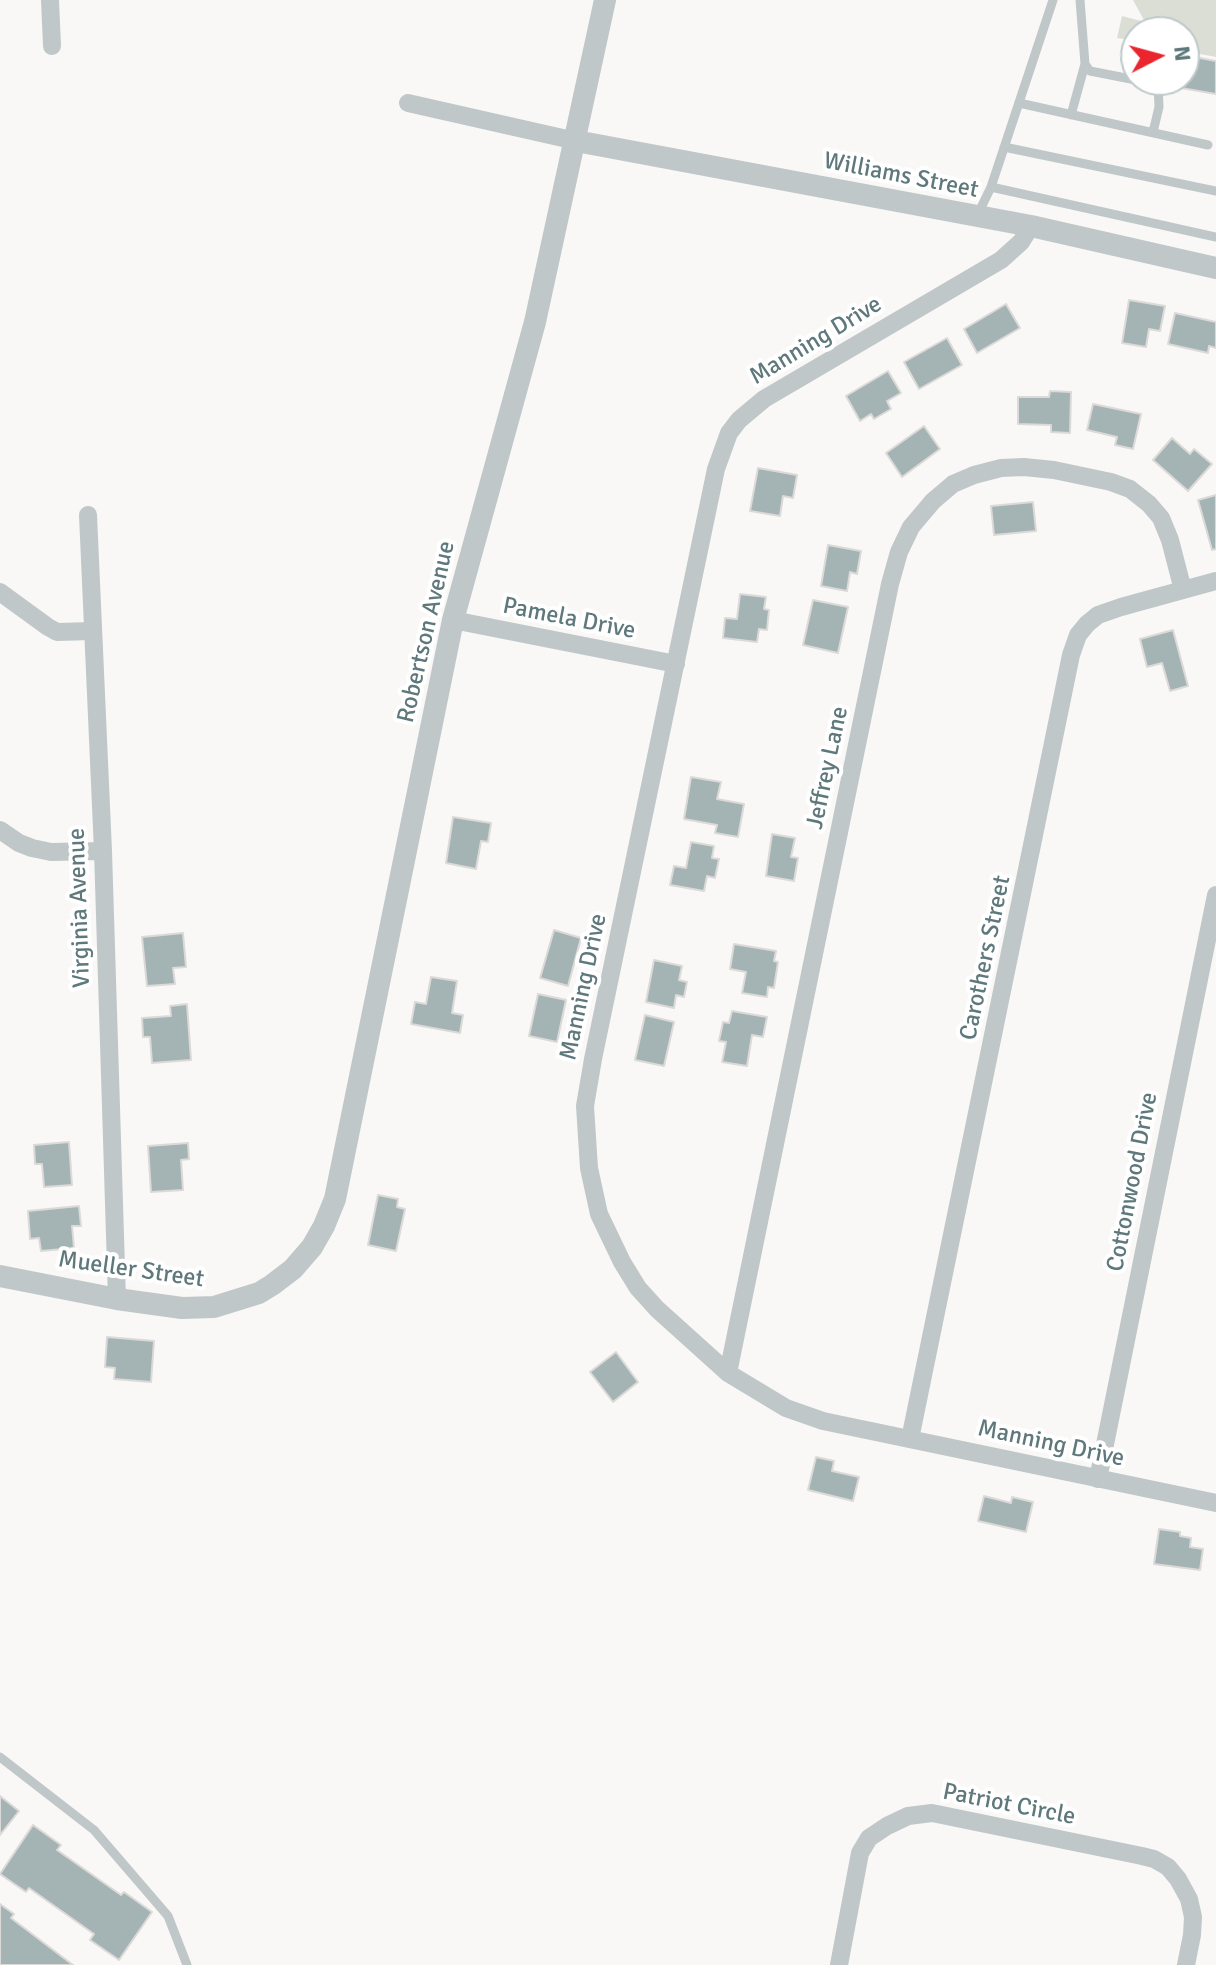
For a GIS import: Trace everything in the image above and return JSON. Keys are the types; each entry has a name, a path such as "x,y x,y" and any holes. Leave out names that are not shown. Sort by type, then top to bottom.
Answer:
{"street":[{"path":"50,0 52,46"},
{"name":"Robertson Avenue","path":"293,1269 318,1237 335,1199 453,620 535,322 605,0"},
{"path":"408,103 576,141"},
{"name":"Williams Street","path":"576,141 1031,226 1216,268"},
{"name":"Manning Drive","path":"1031,226 1021,242 1001,260 764,399 729,433 716,469 593,1059 585,1106 589,1168 599,1214 638,1288 728,1373 786,1408 823,1421 1216,1503"},
{"name":"Jeffrey Lane","path":"728,1373 890,584 899,552 911,527 933,501 953,484 1001,468 1054,470 1111,482 1130,489 1161,518 1183,590"},
{"name":"Virginia Avenue","path":"88,515 103,851 117,1299"},
{"name":"Carothers Street","path":"910,1439 1071,655 1078,635 1098,615 1216,581"},
{"path":"0,592 57,632 93,631"},
{"name":"Pamela Drive","path":"453,620 676,664"},
{"path":"0,830 19,843 41,850 73,853 103,851"},
{"name":"Cottonwood Drive","path":"1098,1479 1216,895"},
{"name":"Mueller Street","path":"0,1276 182,1308 214,1307 259,1293 293,1269"},
{"name":"Patriot Circle","path":"839,1965 860,1853 869,1838 908,1816 932,1813 1142,1856 1168,1867 1189,1899 1193,1917 1186,1965"}],"lane":[{"path":"977,217 991,187 1053,0"},
{"path":"1071,115 1085,64 1080,0"},
{"path":"1085,64 1090,71 1120,77"},
{"path":"1153,132 1159,96"},
{"path":"1019,103 1208,145"},
{"path":"1004,147 1216,191"},
{"path":"991,187 1216,237"},
{"path":"0,1757 94,1830 168,1916 187,1965"}],"shaded area":[{"path":"1133,0 1216,0 1216,57 1200,54 1200,16 1142,16"}],"building":[{"path":"1200,58 1216,61 1216,94 1200,91"},
{"path":"1129,300 1165,306 1160,331 1149,329 1146,347 1122,343"},
{"path":"1006,304 1020,328 977,353 964,329"},
{"path":"1175,313 1216,322 1216,348 1209,346 1208,353 1168,344"},
{"path":"947,338 962,365 919,389 904,362"},
{"path":"888,371 901,393 887,401 891,409 874,419 871,414 860,421 846,396"},
{"path":"1050,391 1071,392 1070,433 1051,432 1051,425 1018,424 1018,397 1049,397"},
{"path":"1093,404 1141,414 1133,449 1115,445 1117,437 1087,430"},
{"path":"924,426 940,449 902,477 886,453"},
{"path":"1172,438 1190,454 1194,449 1212,464 1188,491 1153,460"},
{"path":"758,468 797,475 793,498 783,496 780,516 750,511"},
{"path":"1216,495 1216,549 1212,550 1198,500"},
{"path":"1033,502 1036,531 994,535 991,506"},
{"path":"828,545 861,551 857,574 850,572 847,591 821,586"},
{"path":"740,594 766,597 764,609 769,610 767,630 759,629 757,642 723,638 725,618 737,619"},
{"path":"813,600 848,607 838,653 803,645"},
{"path":"1173,630 1188,686 1170,691 1162,663 1147,667 1140,639"},
{"path":"691,777 721,782 717,799 744,804 738,837 715,833 717,825 684,819"},
{"path":"453,817 491,823 488,842 481,841 476,869 446,863"},
{"path":"772,834 795,838 791,857 798,858 794,881 766,876"},
{"path":"691,842 714,846 712,858 719,859 715,878 707,876 704,891 670,885 674,866 686,868"},
{"path":"554,930 581,938 568,986 540,978"},
{"path":"183,933 186,967 173,968 175,984 147,986 142,937"},
{"path":"734,944 776,951 774,961 778,962 774,988 768,987 767,997 742,993 746,972 730,969"},
{"path":"654,960 682,966 679,980 687,982 684,997 676,995 674,1008 646,1002"},
{"path":"431,977 457,981 452,1013 463,1015 460,1033 411,1024 415,1002 426,1004"},
{"path":"538,994 566,1000 557,1042 529,1036"},
{"path":"187,1004 191,1060 152,1063 150,1037 143,1037 142,1018 171,1016 170,1006"},
{"path":"732,1011 767,1017 763,1037 752,1035 747,1066 722,1062 726,1042 719,1041 723,1022 729,1023"},
{"path":"645,1015 674,1022 664,1066 635,1060"},
{"path":"69,1142 72,1185 44,1187 42,1164 35,1164 34,1145"},
{"path":"188,1143 189,1159 181,1160 183,1190 151,1192 148,1146"},
{"path":"378,1195 398,1199 397,1207 405,1209 396,1251 368,1245"},
{"path":"79,1206 81,1226 72,1226 74,1248 41,1251 39,1238 30,1239 28,1211"},
{"path":"107,1337 154,1341 151,1382 114,1379 115,1368 105,1367"},
{"path":"616,1352 638,1382 613,1402 590,1372"},
{"path":"816,1457 834,1461 832,1471 859,1477 853,1501 808,1490"},
{"path":"984,1496 1011,1503 1012,1497 1033,1502 1026,1532 978,1521"},
{"path":"1159,1529 1180,1532 1180,1536 1191,1538 1190,1547 1203,1549 1200,1570 1154,1564"},
{"path":"0,1796 19,1811 0,1835"},
{"path":"33,1825 61,1845 57,1850 121,1895 124,1892 152,1912 119,1960 90,1940 94,1934 29,1888 26,1892 0,1874"},
{"path":"0,1904 14,1914 11,1918 73,1965 0,1965"}]}
